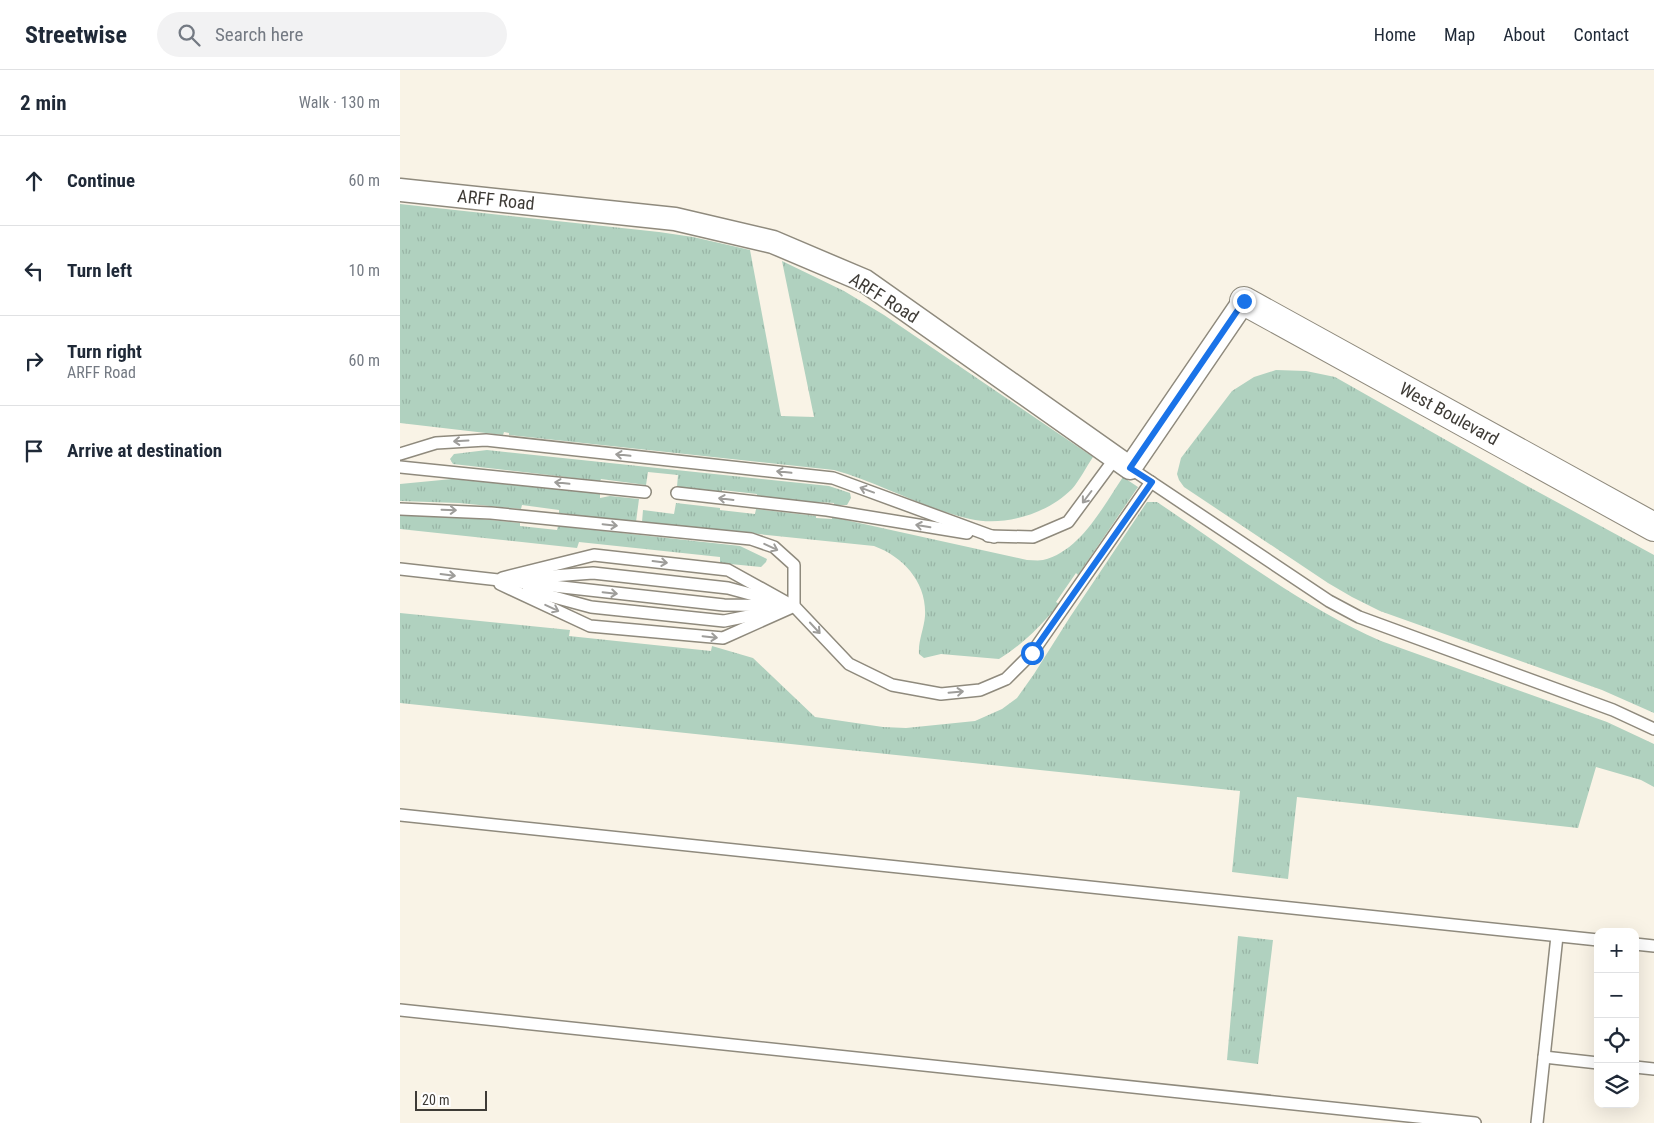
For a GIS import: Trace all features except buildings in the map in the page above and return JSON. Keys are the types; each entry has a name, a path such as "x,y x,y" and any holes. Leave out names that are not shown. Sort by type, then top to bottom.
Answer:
{"street":[{"name":"ARFF Road","path":"400,190 675,219 772,242 865,281 1123,463"},
{"path":"1123,463 1244,301"},
{"name":"West Boulevard","path":"1244,301 1654,527"}],"lane":[{"path":"400,454 436,443 486,440 833,478 994,537"},
{"path":"677,493 827,510 994,537 1034,537 1068,522 1123,463 1329,602 1359,617 1613,710 1654,730"},
{"path":"400,467 645,492"},
{"path":"492,580 594,555 728,570 794,606 849,664 892,685 941,694 980,690 1006,679 1032,653 1152,482"},
{"path":"400,509 492,513 750,539 774,547 794,565 794,606"},
{"path":"400,569 724,605 794,606"},
{"path":"492,580 593,573 728,588 794,606"},
{"path":"492,580 591,607 724,621 794,606"},
{"path":"492,580 590,626 723,638 794,606"},
{"path":"400,815 1594,940"},
{"path":"1537,1123 1557,936"},
{"path":"1639,944 1654,946"},
{"path":"400,1010 1475,1123"},
{"path":"1544,1057 1594,1062"},
{"path":"1639,1066 1654,1068"}],"green space":[{"path":"400,204 659,232 693,237 750,250 781,416 814,417 782,261 844,291 884,315 1093,457 1072,489 1062,498 1038,512 1011,520 983,521 935,509 834,470 509,435 509,433 504,432 503,435 400,423"},
{"path":"1276,370 1306,371 1335,377 1520,482 1654,555 1654,713 1602,690 1380,611 1328,583 1184,487 1177,474 1181,458 1232,391 1254,377"},
{"path":"487,450 829,486 850,493 851,498 847,505 818,502 817,504 757,497 757,494 677,487 678,475 648,472 646,485 453,464 450,459 454,454"},
{"path":"1123,477 1138,487 1078,575 1076,573 1056,602 1059,604 1031,634 999,659 941,654 924,658 919,654 919,644 924,626 925,604 918,582 904,564 874,546 642,522 643,510 674,514 676,503 755,514 756,509 816,516 816,518 832,519 832,517 1027,560 1041,560 1057,555 1080,537 1099,514"},
{"path":"452,479 600,493 600,498 610,496 639,499 636,522 559,513 559,510 522,505 521,509 459,503 400,501 400,484"},
{"path":"1147,502 1157,502 1266,576 1351,627 1381,641 1607,722 1654,744 1654,787 1641,780 1596,767 1578,828 1297,797 1288,879 1232,872 1240,791 400,703 400,613 570,630 569,636 711,651 712,646 753,658 815,717 883,727 906,728 975,721 1002,709 1017,698"},
{"path":"400,515 453,516 520,523 520,526 557,530 558,526 740,546 767,559 761,567 720,563 720,557 579,542 577,548 400,529"},
{"path":"1238,936 1273,940 1258,1064 1227,1060"}],"route":[{"path":"1032,653 1152,482 1130,468 1244,301"}]}
